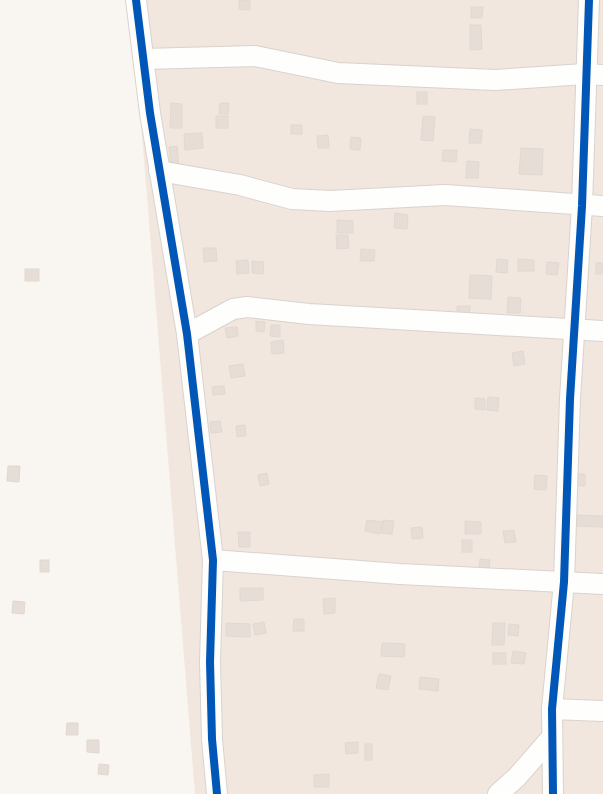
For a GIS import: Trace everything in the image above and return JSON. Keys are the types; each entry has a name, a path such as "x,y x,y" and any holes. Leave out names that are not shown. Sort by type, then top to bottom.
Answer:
{"street":[{"path":"136,0 150,113 187,334 213,560 212,739 218,794"},
{"path":"552,794 552,709 564,582 574,329 582,206 594,75 588,0"},
{"path":"144,59 255,56 338,72 495,80 594,75"},
{"path":"160,171 240,185 292,199 330,200 446,195 603,206"},
{"path":"187,334 234,309 247,308 309,314 603,331"},
{"path":"213,560 400,574 603,584"},
{"path":"552,709 603,711"},
{"path":"498,794 551,738"}],"shaded area":[{"path":"145,0 603,0 603,794 195,794 133,22"}],"building":[{"path":"239,0 250,0 250,10 239,9"},
{"path":"471,7 483,7 482,18 471,18"},
{"path":"470,25 481,25 482,49 470,50"},
{"path":"417,92 427,92 427,104 417,104"},
{"path":"171,103 182,104 182,128 170,128"},
{"path":"220,103 229,103 228,114 219,114"},
{"path":"216,116 228,116 228,128 216,128"},
{"path":"423,116 435,117 433,141 421,140"},
{"path":"291,125 302,125 302,134 291,134"},
{"path":"470,129 482,130 481,143 469,143"},
{"path":"202,133 203,148 185,150 184,134"},
{"path":"328,135 329,148 318,148 317,136"},
{"path":"351,137 361,138 360,150 350,149"},
{"path":"177,146 179,166 171,167 169,147"},
{"path":"521,148 543,149 542,175 519,174"},
{"path":"443,150 457,150 456,162 442,161"},
{"path":"467,161 479,162 478,178 466,178"},
{"path":"395,213 408,215 407,229 394,228"},
{"path":"337,220 353,221 353,233 337,233"},
{"path":"336,235 348,235 349,248 337,249"},
{"path":"203,248 216,248 217,261 204,262"},
{"path":"361,249 375,250 374,261 360,261"},
{"path":"497,259 508,260 507,273 496,272"},
{"path":"518,259 534,260 534,271 518,271"},
{"path":"248,260 249,273 237,274 236,261"},
{"path":"252,261 264,262 263,274 252,273"},
{"path":"547,262 559,263 557,275 546,274"},
{"path":"596,263 603,263 603,274 596,274"},
{"path":"25,269 39,269 39,281 25,281"},
{"path":"470,275 492,276 491,299 469,298"},
{"path":"508,297 521,298 520,313 507,313"},
{"path":"457,306 470,306 469,320 457,320"},
{"path":"256,321 265,322 264,332 256,331"},
{"path":"271,325 280,325 280,337 270,336"},
{"path":"237,327 238,336 227,338 225,328"},
{"path":"283,340 284,353 272,354 271,342"},
{"path":"523,351 525,364 514,366 512,353"},
{"path":"243,364 245,376 231,378 229,366"},
{"path":"224,386 225,394 213,395 212,387"},
{"path":"488,397 499,398 498,411 487,410"},
{"path":"475,398 485,399 485,410 475,409"},
{"path":"220,421 222,432 211,433 210,422"},
{"path":"245,425 246,436 237,437 236,426"},
{"path":"8,466 20,466 19,482 7,481"},
{"path":"267,473 269,484 260,486 258,475"},
{"path":"576,474 585,474 585,486 575,485"},
{"path":"535,475 547,476 546,490 534,489"},
{"path":"574,515 603,516 603,527 574,526"},
{"path":"367,520 383,522 380,534 365,531"},
{"path":"383,520 394,521 392,534 382,533"},
{"path":"465,521 481,522 481,534 465,534"},
{"path":"422,527 423,538 412,539 411,528"},
{"path":"514,530 516,542 505,543 503,531"},
{"path":"238,532 250,532 250,547 239,547"},
{"path":"462,540 472,540 472,552 462,552"},
{"path":"480,559 490,560 489,569 479,569"},
{"path":"40,560 49,560 49,572 40,572"},
{"path":"240,588 263,588 263,600 240,601"},
{"path":"335,598 335,613 324,614 323,599"},
{"path":"13,601 25,602 24,614 12,613"},
{"path":"294,619 304,619 304,631 293,631"},
{"path":"264,622 266,633 255,635 253,624"},
{"path":"226,623 250,624 250,637 226,636"},
{"path":"493,623 505,623 504,645 492,645"},
{"path":"509,624 519,625 518,636 508,635"},
{"path":"382,643 405,644 404,657 381,656"},
{"path":"513,651 526,653 524,664 511,663"},
{"path":"493,653 506,653 506,664 493,664"},
{"path":"379,674 391,676 388,690 376,688"},
{"path":"420,677 439,679 438,691 419,689"},
{"path":"67,723 78,723 78,735 66,735"},
{"path":"87,740 99,740 99,753 87,752"},
{"path":"358,742 358,753 346,754 345,743"},
{"path":"365,744 372,744 372,760 365,760"},
{"path":"99,764 109,765 108,775 98,774"},
{"path":"329,774 329,787 314,787 314,775"}],"cycle path":[{"path":"136,0 150,113 187,334 213,560 210,662 212,739 217,794"},
{"path":"553,794 552,709 564,582 570,399 582,206 589,0"}]}
